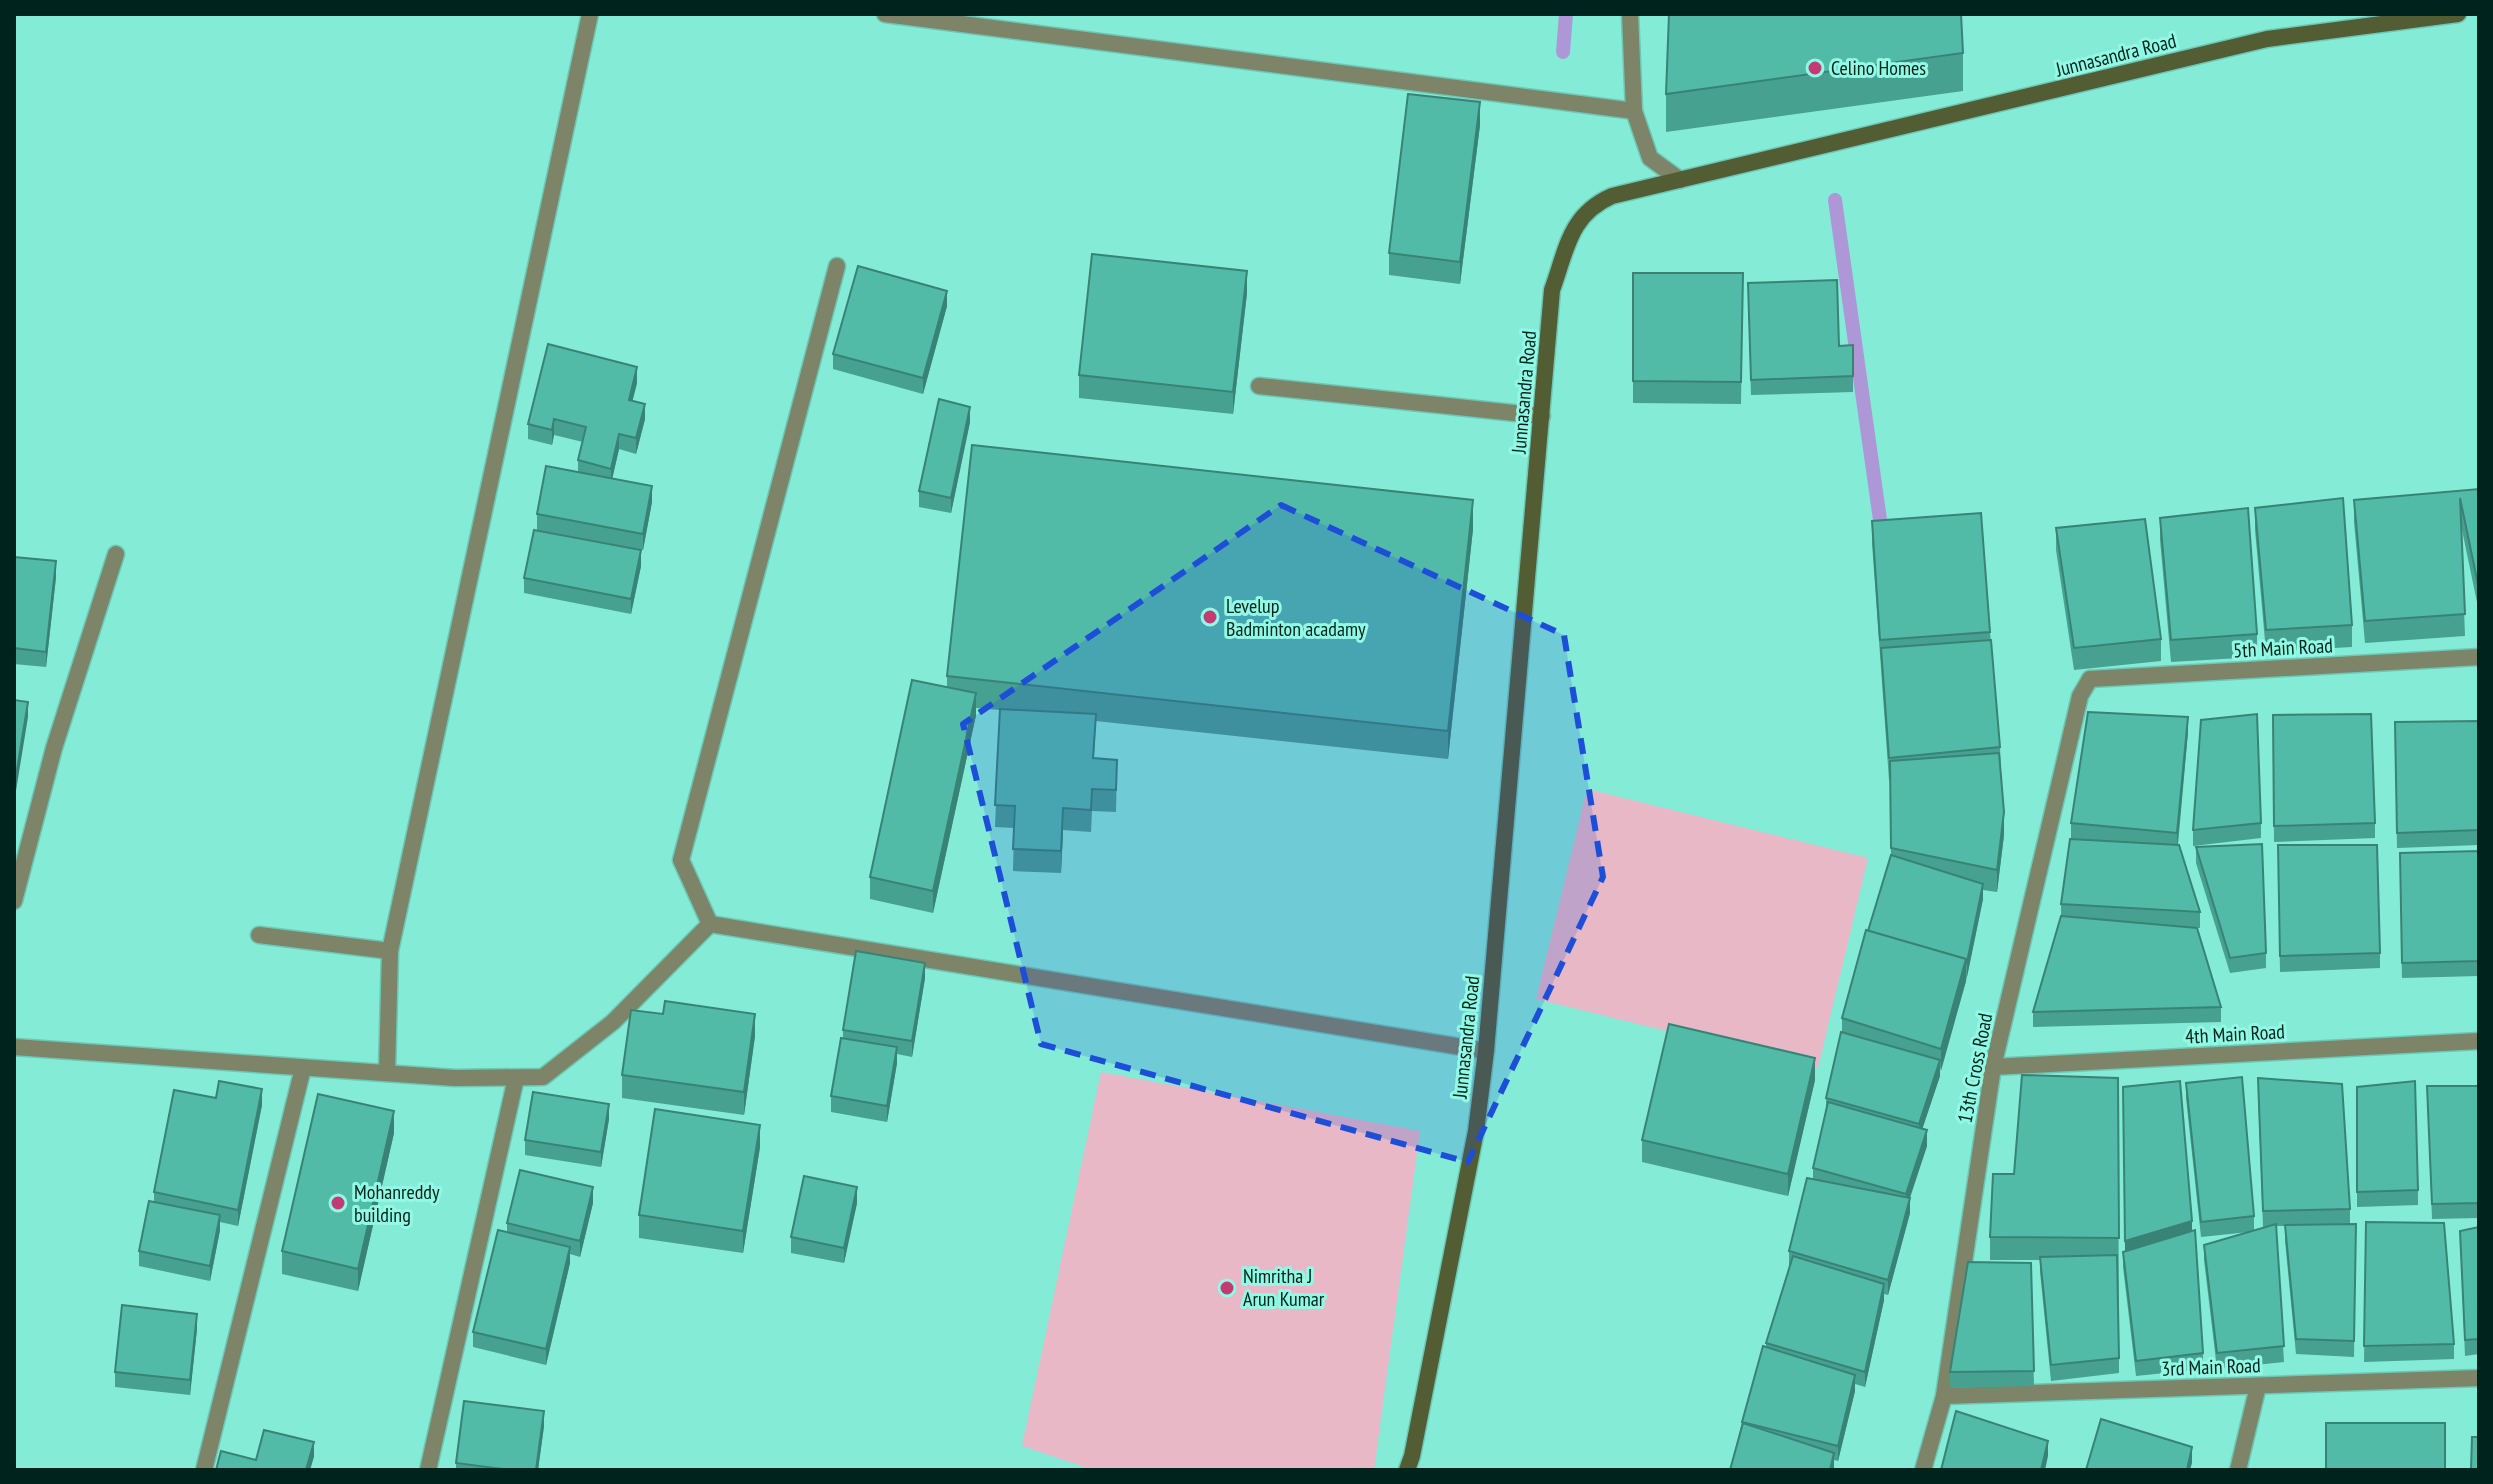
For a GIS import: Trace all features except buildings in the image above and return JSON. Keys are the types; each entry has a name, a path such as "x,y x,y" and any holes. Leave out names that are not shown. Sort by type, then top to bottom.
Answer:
{"street":[{"path":"387,1073 390,951 590,14"},
{"path":"885,14 1634,111"},
{"path":"1630,14 1634,111 1650,158 1680,180"},
{"name":"Junnasandra Road","path":"1407,1470 1476,1131 1486,1051 1552,290 1578,220 1595,204 1612,196 2267,39 2458,14"},
{"path":"710,924 681,860 837,266"},
{"path":"1259,386 1542,416"},
{"path":"14,901 54,748 116,554"},
{"name":"5th Main Road","path":"2090,679 2479,657"},
{"name":"13th Cross Road","path":"1923,1470 1944,1396 1993,1067 2080,696 2090,679"},
{"path":"710,924 1486,1051"},
{"path":"14,1047 455,1078 543,1077 613,1022 710,924"},
{"path":"259,935 390,951"},
{"name":"4th Main Road","path":"1993,1067 2479,1041"},
{"path":"204,1470 303,1068"},
{"path":"428,1470 516,1078"},
{"name":"3rd Main Road","path":"1944,1396 2479,1378"},
{"path":"2238,1470 2258,1386"}],"highlighted area":[{"path":"1281,505 1564,635 1603,877 1468,1162 1041,1044 963,724"}],"shaded area":[{"path":"1587,789 1868,858 1818,1068 1536,999"},
{"name":"Nimritha J Arun Kumar","path":"1101,1072 1420,1131 1374,1470 1093,1470 1022,1446"}],"waterway":[{"path":"1563,52 1566,14"},
{"path":"1835,200 1882,534"}],"place":[{"name":"Celino Homes","path":"1815,68"},
{"name":"Levelup Badminton acadamy","path":"1210,617"},
{"name":"Mohanreddy building","path":"338,1203"},
{"name":"Nimritha J Arun Kumar","path":"1227,1288"}]}
